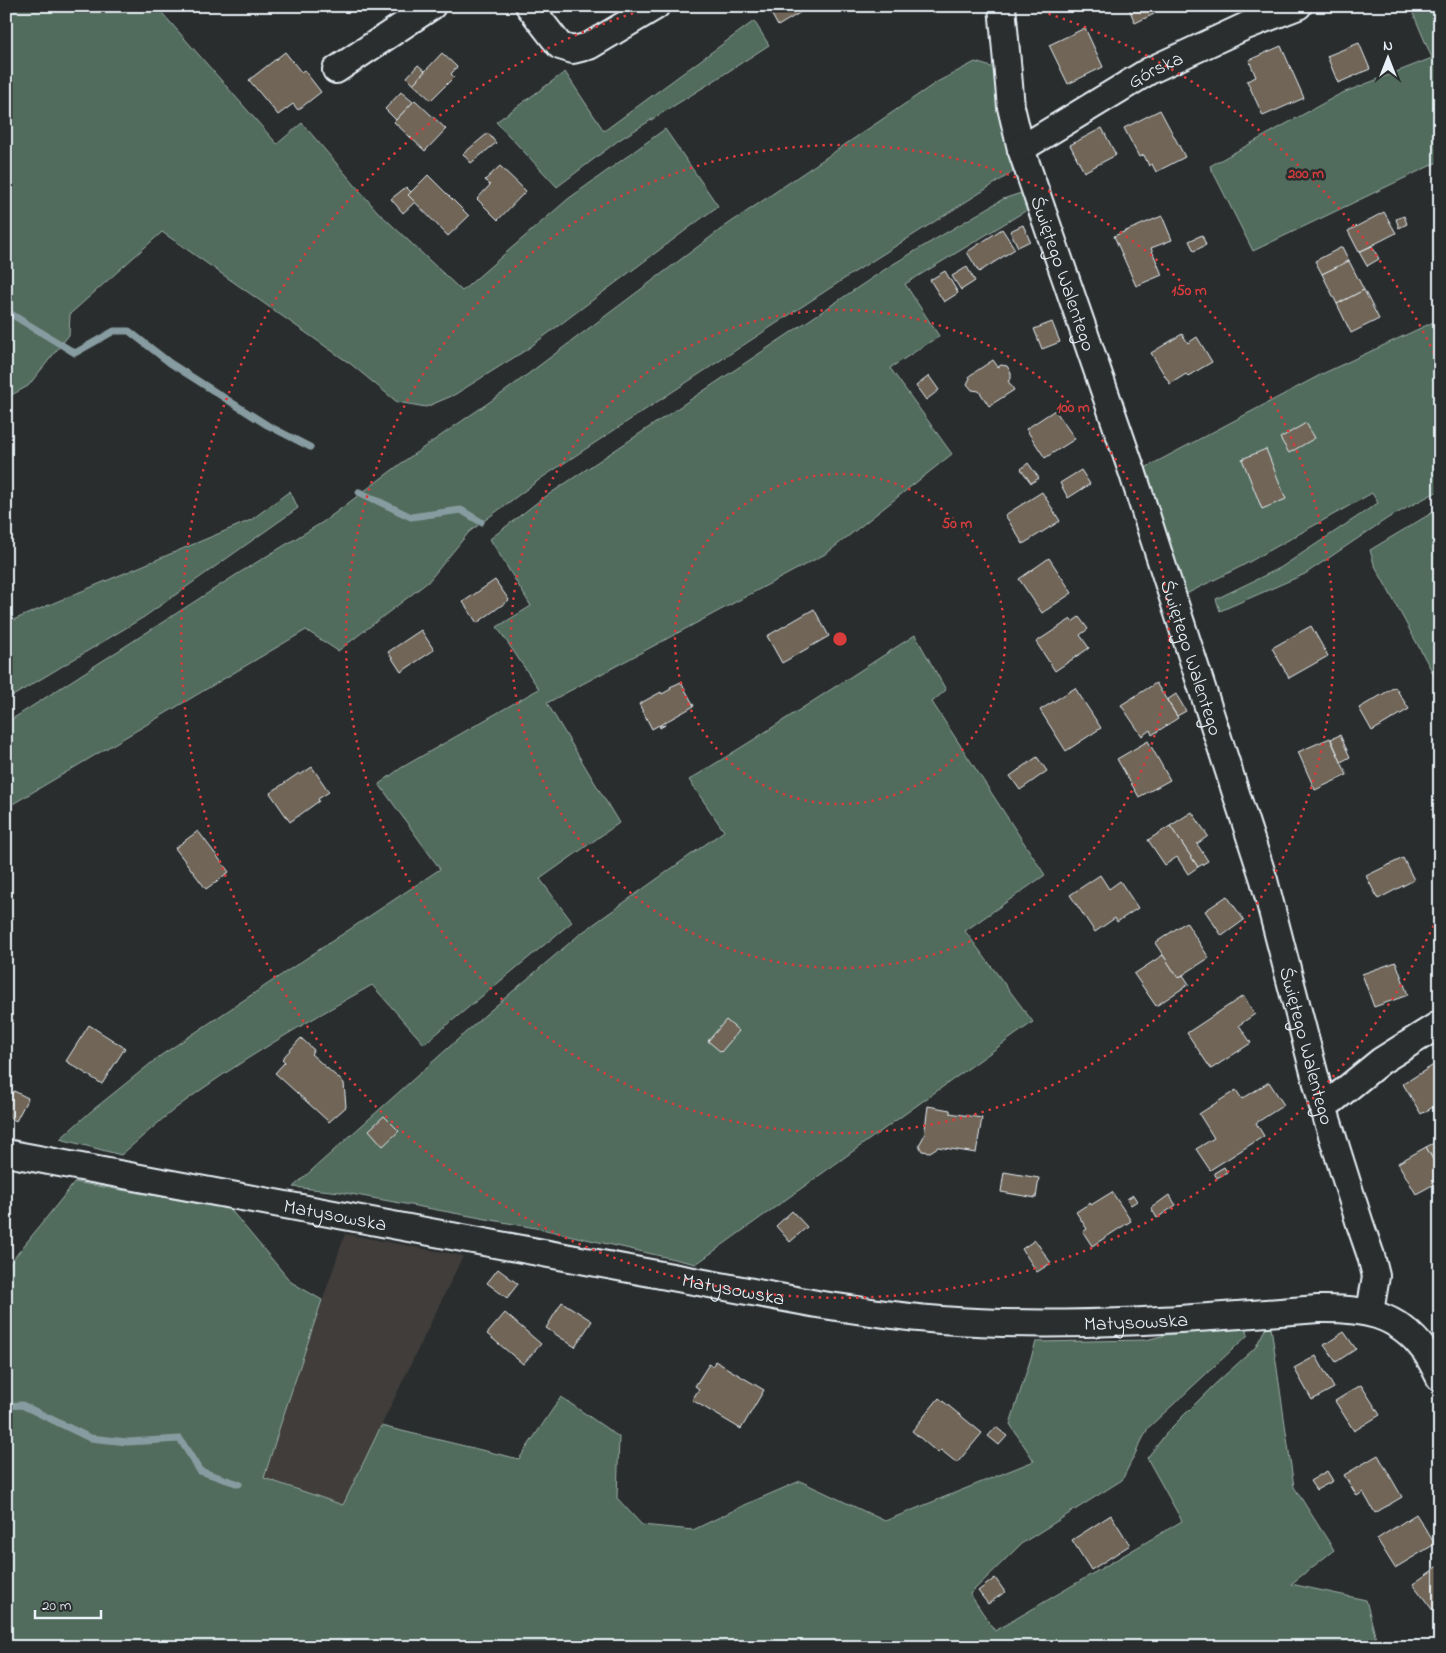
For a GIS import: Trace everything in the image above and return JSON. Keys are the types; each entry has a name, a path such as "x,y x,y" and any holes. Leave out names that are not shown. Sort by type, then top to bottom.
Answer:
{"street":[{"path":"336,70 432,6"},
{"path":"529,6 560,46 573,50 589,46 656,6"},
{"name":"Świętego Walentego","path":"1002,6 1011,107 1021,149 1132,470 1264,880 1322,1103 1375,1270 1376,1276 1370,1312"},
{"name":"Górska","path":"1021,149 1149,72 1246,26 1298,6"},
{"path":"1322,1103 1338,1096 1381,1061 1440,1024"},
{"name":"Matysowska","path":"6,1153 750,1291 886,1314 940,1320 1048,1324 1115,1322 1338,1308 1370,1312 1406,1330 1425,1351 1440,1378"}],"shaded area":[{"path":"345,1234 463,1256 343,1505 264,1479"}],"green space":[{"path":"6,6 156,6 277,144 302,123 377,211 462,291 568,199 665,129 718,206 526,350 454,395 426,407 397,402 352,365 162,232 70,314 69,335 28,386 6,398"},
{"path":"1410,6 1440,6 1440,161 1253,251 1210,166 1340,94 1432,58"},
{"path":"754,21 769,45 619,140 557,187 496,122 565,72 604,131"},
{"path":"975,62 998,69 1013,172 853,273 543,477 469,532 428,582 338,651 306,630 6,808 6,723 239,573 323,522 407,459 504,392 724,227 937,82"},
{"path":"1021,193 1027,210 905,284 939,336 890,368 952,454 827,553 547,703 619,823 540,879 572,922 424,1044 372,985 297,1028 199,1091 121,1155 60,1139 160,1056 440,869 379,784 401,768 539,689 497,627 531,606 490,539 539,501 890,266 1003,199"},
{"path":"1440,319 1440,490 1388,518 1305,574 1220,611 1216,599 1280,568 1378,503 1372,493 1242,566 1186,594 1143,469 1322,374"},
{"path":"290,491 298,508 144,617 6,700 6,623 251,520"},
{"path":"1440,508 1440,686 1374,564 1370,550"},
{"path":"915,635 946,690 932,702 1045,875 965,931 1033,1022 696,1264 546,1230 340,1192 293,1187 485,1015 580,934 724,831 689,780"},
{"path":"75,1182 230,1209 291,1282 322,1300 264,1478 343,1505 381,1426 519,1459 561,1397 619,1437 617,1498 642,1525 693,1530 800,1481 885,1521 1034,1461 1010,1424 1036,1342 1146,1340 1166,1335 1245,1324 1248,1335 1148,1428 1122,1480 1021,1544 970,1594 995,1631 1182,1521 1147,1458 1169,1430 1215,1384 1255,1348 1270,1320 1294,1487 1334,1550 1291,1584 1366,1600 1378,1647 6,1647 6,1268"}],"building":[{"path":"767,6 811,6 778,26"},
{"path":"1128,6 1151,6 1154,14 1135,23"},
{"path":"1085,28 1103,67 1068,84 1049,45"},
{"path":"1359,43 1370,69 1338,83 1327,56"},
{"path":"1281,46 1304,98 1263,116 1247,81 1256,77 1249,60"},
{"path":"285,52 301,72 304,70 321,92 298,110 293,104 278,115 249,80"},
{"path":"442,53 457,67 451,74 454,77 431,100 413,84"},
{"path":"418,65 425,71 413,84 407,77"},
{"path":"401,92 413,102 396,120 385,109"},
{"path":"415,100 446,129 425,151 394,122"},
{"path":"1160,110 1185,157 1156,172 1152,164 1149,166 1144,155 1139,157 1124,128"},
{"path":"1102,128 1116,155 1084,172 1070,145"},
{"path":"488,133 496,143 471,163 463,154"},
{"path":"500,166 526,191 498,220 477,199 490,185 485,180"},
{"path":"428,175 469,216 448,236 408,195"},
{"path":"406,187 411,192 408,195 415,202 403,213 391,199"},
{"path":"1384,212 1396,233 1359,252 1348,231"},
{"path":"1162,216 1172,240 1151,248 1162,275 1136,286 1114,236"},
{"path":"1404,216 1407,224 1399,228 1396,219"},
{"path":"1023,225 1030,241 1018,247 1010,231"},
{"path":"1002,229 1015,249 979,272 967,252"},
{"path":"1202,235 1206,245 1194,251 1189,241"},
{"path":"1372,246 1379,259 1367,266 1359,252"},
{"path":"1342,247 1349,261 1322,274 1315,261"},
{"path":"1349,261 1364,290 1337,304 1322,274"},
{"path":"967,267 975,281 961,290 952,276"},
{"path":"945,271 958,293 944,302 930,280"},
{"path":"1364,290 1379,319 1351,333 1337,304"},
{"path":"1052,322 1060,342 1042,349 1034,329"},
{"path":"1182,334 1188,343 1197,337 1212,362 1170,384 1151,353"},
{"path":"993,360 998,367 1001,365 1007,366 1011,373 1011,379 1008,381 1014,390 989,406 979,391 972,390 967,384 969,376"},
{"path":"929,376 939,390 926,400 916,386"},
{"path":"1055,410 1075,439 1045,458 1026,429"},
{"path":"1306,423 1315,438 1289,453 1280,438"},
{"path":"1266,449 1286,499 1262,509 1242,459"},
{"path":"1028,463 1039,478 1031,483 1021,469"},
{"path":"1081,470 1090,484 1068,498 1060,483"},
{"path":"1042,492 1060,521 1023,544 1005,515"},
{"path":"1049,558 1072,593 1042,613 1019,579"},
{"path":"495,580 509,600 477,623 463,602"},
{"path":"814,609 829,636 782,663 767,636"},
{"path":"1079,617 1088,629 1080,635 1089,648 1055,671 1036,642 1071,619 1072,622"},
{"path":"1311,626 1328,656 1289,678 1272,648"},
{"path":"421,630 434,650 401,672 388,652"},
{"path":"681,682 694,706 660,725 665,725 660,728 659,725 652,729 639,704 661,692 662,694 671,689 670,687"},
{"path":"1156,683 1178,718 1152,735 1150,730 1142,736 1121,705"},
{"path":"1395,687 1409,709 1372,731 1359,708"},
{"path":"1075,688 1101,728 1066,751 1040,710"},
{"path":"1176,694 1186,711 1177,716 1167,700"},
{"path":"1340,735 1350,757 1341,762 1331,739"},
{"path":"1330,738 1347,775 1315,790 1298,752"},
{"path":"1148,741 1170,780 1139,797 1117,759"},
{"path":"1037,757 1047,771 1020,790 1010,776"},
{"path":"312,767 329,792 290,822 270,793 299,773 300,775"},
{"path":"1192,812 1208,836 1197,844 1208,861 1198,867 1170,826"},
{"path":"1170,826 1198,867 1188,874 1177,857 1165,865 1148,840"},
{"path":"198,831 229,872 206,889 175,848"},
{"path":"1403,858 1414,880 1378,899 1366,876"},
{"path":"1100,875 1109,889 1120,881 1138,908 1117,922 1115,918 1095,932 1070,895"},
{"path":"1227,896 1244,920 1222,936 1205,911"},
{"path":"1186,922 1209,958 1178,978 1155,943"},
{"path":"1163,955 1178,978 1183,975 1189,984 1156,1006 1134,974"},
{"path":"1396,962 1408,995 1374,1007 1362,974"},
{"path":"1243,996 1255,1014 1239,1025 1251,1043 1211,1069 1187,1033"},
{"path":"726,1020 739,1031 721,1052 708,1041"},
{"path":"89,1025 125,1048 102,1084 66,1061"},
{"path":"301,1038 314,1050 311,1054 344,1083 346,1107 329,1122 275,1073 285,1062 282,1059"},
{"path":"1440,1061 1440,1103 1421,1114 1403,1084"},
{"path":"1269,1082 1284,1105 1256,1123 1264,1136 1210,1170 1196,1149 1214,1138 1199,1114 1236,1090 1242,1099"},
{"path":"14,1091 28,1098 16,1121 6,1113 6,1103"},
{"path":"928,1106 950,1110 950,1113 982,1118 976,1153 938,1147 930,1152 922,1151 919,1145 924,1136"},
{"path":"384,1116 399,1131 383,1146 369,1130"},
{"path":"1440,1140 1440,1172 1426,1147"},
{"path":"1426,1147 1440,1172 1440,1181 1416,1194 1398,1163"},
{"path":"1224,1167 1227,1172 1217,1178 1214,1173"},
{"path":"1004,1172 1039,1178 1036,1198 1001,1192"},
{"path":"1112,1192 1131,1221 1092,1246 1083,1232 1087,1229 1076,1212"},
{"path":"1133,1195 1137,1201 1131,1205 1127,1199"},
{"path":"1169,1195 1176,1205 1157,1218 1151,1208"},
{"path":"792,1211 807,1227 790,1242 776,1226"},
{"path":"1035,1240 1051,1263 1037,1272 1022,1249"},
{"path":"498,1269 518,1284 507,1298 487,1283"},
{"path":"562,1302 592,1321 575,1347 546,1328"},
{"path":"505,1313 541,1344 523,1364 487,1334"},
{"path":"1344,1332 1356,1349 1336,1362 1324,1345"},
{"path":"1316,1356 1334,1388 1312,1400 1294,1368"},
{"path":"715,1361 764,1390 741,1429 692,1400 699,1389 695,1386 709,1364 713,1366"},
{"path":"1361,1385 1380,1415 1354,1431 1335,1401"},
{"path":"939,1398 982,1433 957,1463 941,1450 938,1453 912,1431"},
{"path":"996,1427 1007,1436 999,1445 988,1436"},
{"path":"1378,1455 1402,1497 1375,1513 1363,1492 1357,1496 1344,1475"},
{"path":"1327,1471 1333,1481 1316,1490 1310,1481"},
{"path":"1416,1514 1435,1544 1395,1568 1377,1539"},
{"path":"1111,1515 1130,1545 1091,1570 1072,1540"},
{"path":"1440,1565 1440,1614 1437,1616 1413,1584"},
{"path":"995,1578 1005,1592 988,1604 978,1591"}],"waterway":[{"path":"6,311 75,353 114,331 129,331 170,363 267,425 310,447"},
{"path":"359,492 411,517 461,510 481,522"},
{"path":"6,1406 22,1405 90,1438 127,1442 180,1439 200,1471 239,1484"}]}
